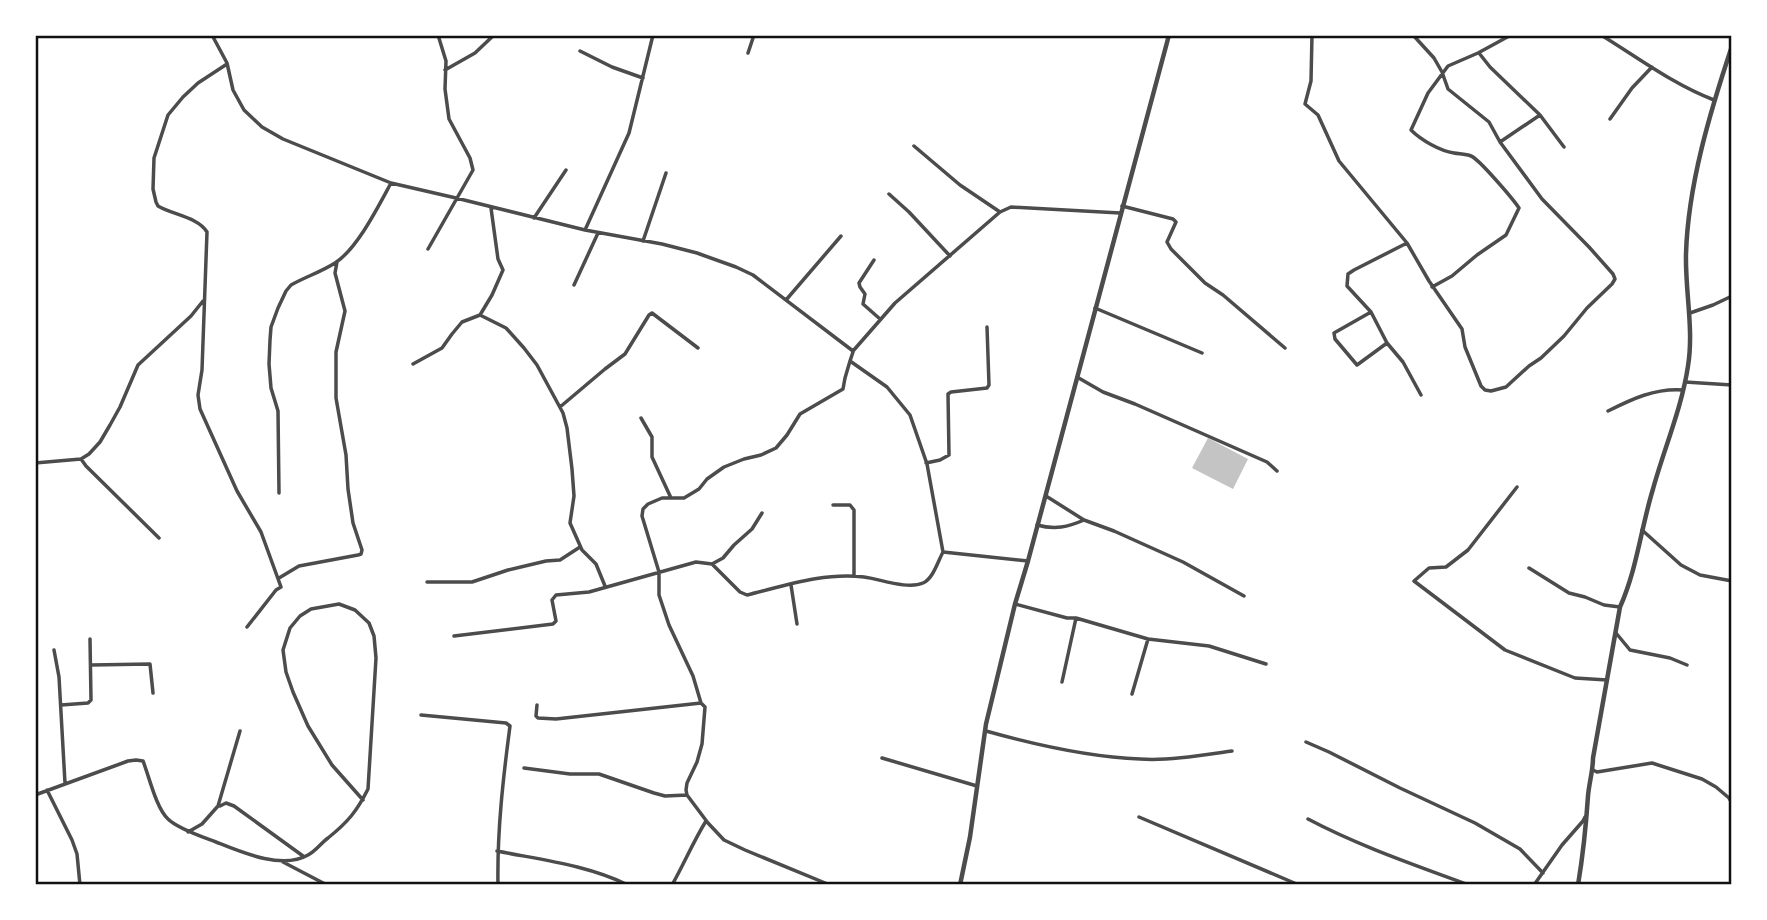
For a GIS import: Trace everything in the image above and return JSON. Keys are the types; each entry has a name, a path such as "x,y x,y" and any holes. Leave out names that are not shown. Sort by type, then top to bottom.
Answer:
{"street":[{"path":"212,35 228,64 233,90 244,110 262,127 295,145 391,183 598,233 662,244 736,267 753,275 853,351"},
{"path":"428,249 473,170 470,158 449,119 445,89 446,61 438,35"},
{"path":"445,70 475,53 494,35"},
{"path":"585,230 629,133 653,35"},
{"path":"748,53 754,35"},
{"path":"960,885 970,837 985,730 1014,604 1046,496 1169,35"},
{"path":"1312,35 1311,81 1305,104 1318,116 1339,161 1407,243 1432,287 1462,329 1465,346 1481,386 1491,391 1506,387 1541,358 1615,279 1589,247 1542,199 1500,142 1489,122 1448,89 1434,58 1413,35"},
{"path":"1432,287 1452,276 1506,235 1519,208 1475,158 1437,147 1411,130 1428,93 1448,66 1511,35"},
{"path":"1602,35 1652,67 1714,100"},
{"path":"1578,885 1593,758 1620,607 1630,585 1652,490 1685,382 1689,354 1690,313 1686,255 1690,203 1714,100 1732,46"},
{"path":"580,51 612,67 643,78"},
{"path":"1478,53 1540,115 1564,146"},
{"path":"228,64 198,83 168,116 154,158 153,189 158,206 198,223 205,229 207,237 202,370 198,395 200,410 237,491 261,532 281,587 247,627"},
{"path":"1609,119 1652,67"},
{"path":"1500,142 1540,115"},
{"path":"914,146 960,185 1000,212"},
{"path":"534,218 566,170"},
{"path":"643,242 666,173"},
{"path":"279,493 278,411 271,388 269,364 271,327 291,285 337,262 378,209 391,183"},
{"path":"889,194 950,256"},
{"path":"1122,206 1173,219 1176,222 1167,242 1171,250 1205,283 1285,348"},
{"path":"830,885 724,840 687,795 687,782 697,762 705,727 705,707 668,625 659,595 659,572 642,516 643,509 662,498 684,498 724,467 776,448 800,414 843,389 853,351 880,318 1000,212 1012,207 1120,213"},
{"path":"413,364 442,348 463,322 480,315 492,295 503,270 498,259 491,208"},
{"path":"574,285 598,233"},
{"path":"786,300 841,236"},
{"path":"1407,243 1348,274 1347,286 1371,312 1387,343 1403,362 1421,395"},
{"path":"874,260 859,283 865,294 863,304 880,318"},
{"path":"279,578 299,566 358,555 362,550 353,523 346,455 335,398 336,352 345,311 335,273 337,262"},
{"path":"1690,313 1732,296"},
{"path":"35,463 81,459 89,454 120,407 138,365 184,323 204,299"},
{"path":"1095,308 1202,353"},
{"path":"1371,312 1334,333 1335,339 1357,365 1387,343"},
{"path":"559,407 625,354 652,313 698,348"},
{"path":"480,315 506,328 524,348 537,365 559,407 568,428 572,469 574,496 570,523 580,547 596,564 606,586"},
{"path":"926,463 940,460 949,454 948,394 987,388 989,385 987,327"},
{"path":"712,564 743,595 810,579 840,576 918,585 928,580 943,552 926,463 910,415 887,387 850,361"},
{"path":"1076,376 1103,392 1267,463 1277,471"},
{"path":"1685,382 1732,385"},
{"path":"1608,411 1660,390 1683,390"},
{"path":"641,418 652,437 652,457 671,498"},
{"path":"81,459 159,538"},
{"path":"1517,487 1468,550 1446,567 1429,568 1414,581 1506,649 1575,678 1607,680"},
{"path":"1046,496 1084,520 1183,562 1244,596"},
{"path":"833,505 853,506 854,576"},
{"path":"454,636 553,624 556,621 552,600 554,597 589,592 696,562 712,564 723,558 752,529 762,513"},
{"path":"1037,525 1060,528 1084,520"},
{"path":"1642,530 1681,565 1700,575 1732,581"},
{"path":"427,582 472,582 508,570 560,560 580,547"},
{"path":"943,552 1028,561"},
{"path":"1529,568 1569,593 1604,605 1620,607"},
{"path":"790,585 797,624"},
{"path":"35,794 128,761 143,761 155,797 168,819 188,832 253,856 281,861 305,858 348,821 356,811 362,800 368,789 376,658 374,636 369,624 355,610 339,604 311,608 300,616 290,628 283,650 286,672 308,726 332,765 362,800"},
{"path":"1014,604 1076,618 1148,639 1209,646 1266,664"},
{"path":"1062,682 1076,618"},
{"path":"1616,633 1630,650 1687,665"},
{"path":"61,705 91,702 90,639"},
{"path":"1132,694 1148,639"},
{"path":"54,650 59,677 65,783"},
{"path":"91,665 150,664 153,693"},
{"path":"537,705 537,718 556,719 701,703"},
{"path":"421,715 506,723 510,726 497,851 498,885"},
{"path":"985,730 1062,750 1140,759 1232,751"},
{"path":"188,832 202,824 218,806 240,731"},
{"path":"1306,742 1475,823 1520,849 1543,873"},
{"path":"882,758 977,786"},
{"path":"1592,770 1597,772 1652,763 1702,779 1716,787 1732,803"},
{"path":"524,768 570,774 599,774 665,796 687,795"},
{"path":"47,790 77,854 80,885"},
{"path":"218,806 226,803 234,806 305,858"},
{"path":"1535,885 1562,845 1583,821 1588,809"},
{"path":"1139,817 1299,885"},
{"path":"1308,819 1388,855 1469,885"},
{"path":"672,885 706,821"},
{"path":"497,851 577,866 628,885"},
{"path":"281,861 327,885"}],"building":[{"path":"1208,438 1248,459 1233,489 1192,468"}]}
